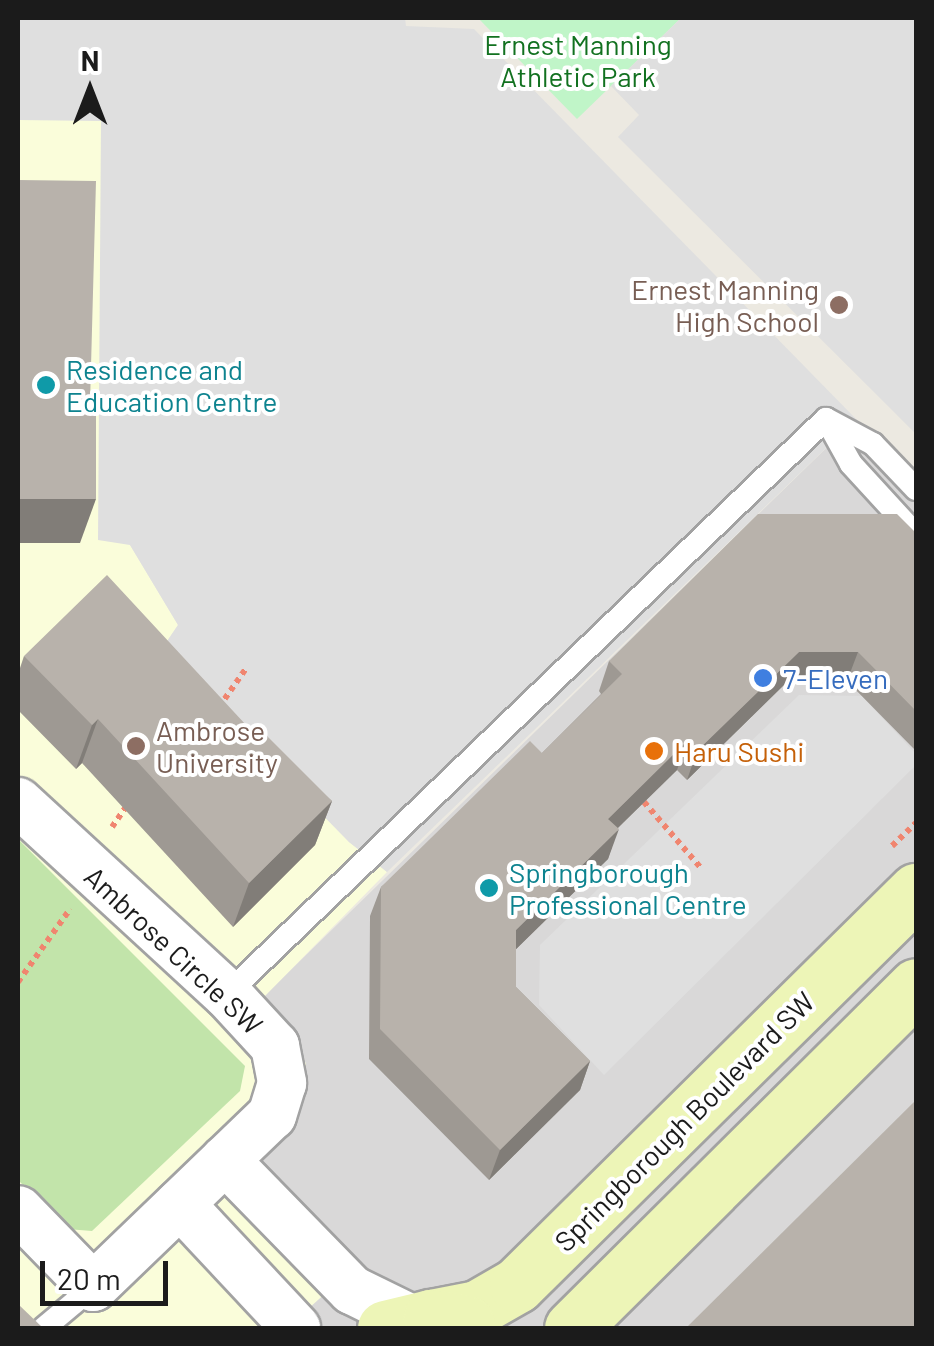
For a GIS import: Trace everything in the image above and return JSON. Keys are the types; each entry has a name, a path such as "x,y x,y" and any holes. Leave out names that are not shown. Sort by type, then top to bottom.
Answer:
{"street":[{"name":"Ambrose Circle SW","path":"18,802 226,994 275,1046 282,1083 272,1114 93,1287"},
{"name":"Springborough Boulevard SW","path":"426,1323 477,1308 517,1285 902,871"},
{"path":"572,1328 916,986"},
{"path":"225,1160 352,1290 426,1323"},
{"path":"180,1204 296,1328"},
{"path":"18,1210 93,1287"}],"lane":[{"path":"826,418 872,444 916,489"},
{"path":"826,418 851,464 916,536"},
{"path":"226,994 826,418"},
{"path":"44,1328 93,1287"}],"path":[{"path":"208,724 247,667"},
{"path":"644,802 700,868"},
{"path":"902,871 916,823"}],"shaded area":[{"name":"Ambrose University","path":"18,18 99,18 130,545 178,625 162,649 349,842 387,872 265,996 293,1031 306,1064 295,1107 251,1159 360,1262 287,1328 18,1328"},
{"path":"18,18 405,18 406,26 474,29 856,419 387,872 349,842 161,650 178,625 130,545 98,540 101,121 18,120"},
{"name":"Ernest Manning High School","path":"681,18 916,18 916,434 618,137 639,115 611,86"},
{"path":"856,419 916,476 916,1328 287,1328 251,1159 293,1031 264,996"},
{"path":"799,695 862,696 916,754 916,765 604,1075 539,1005 540,945"}],"green space":[{"name":"Ernest Manning Athletic Park","path":"478,18 681,18 577,119"},
{"path":"18,839 245,1066 240,1091 92,1231 67,1229 18,1180"}],"building":[{"name":"Residence and Education Centre","path":"18,180 96,181 90,404 96,404 96,499 18,499"},
{"name":"Springborough Professional Centre","path":"758,514 897,514 916,533 916,711 858,652 799,652 697,751 687,741 608,819 619,829 516,930 516,987 590,1061 500,1150 380,1029 381,887 530,741 542,753 622,674 609,661"},
{"path":"107,575 259,739 264,733 332,801 249,883 98,719 92,725 24,656"},
{"path":"916,1100 916,1328 686,1328"},
{"path":"18,1304 43,1328 18,1328"}],"place":[{"name":"Ernest Manning High School","path":"839,305"},
{"name":"Residence and Education Centre","path":"46,385"},
{"name":"7-Eleven","path":"763,678"},
{"name":"Ambrose University","path":"136,746"},
{"name":"Haru Sushi","path":"654,751"},
{"name":"Springborough Professional Centre","path":"489,888"}]}
